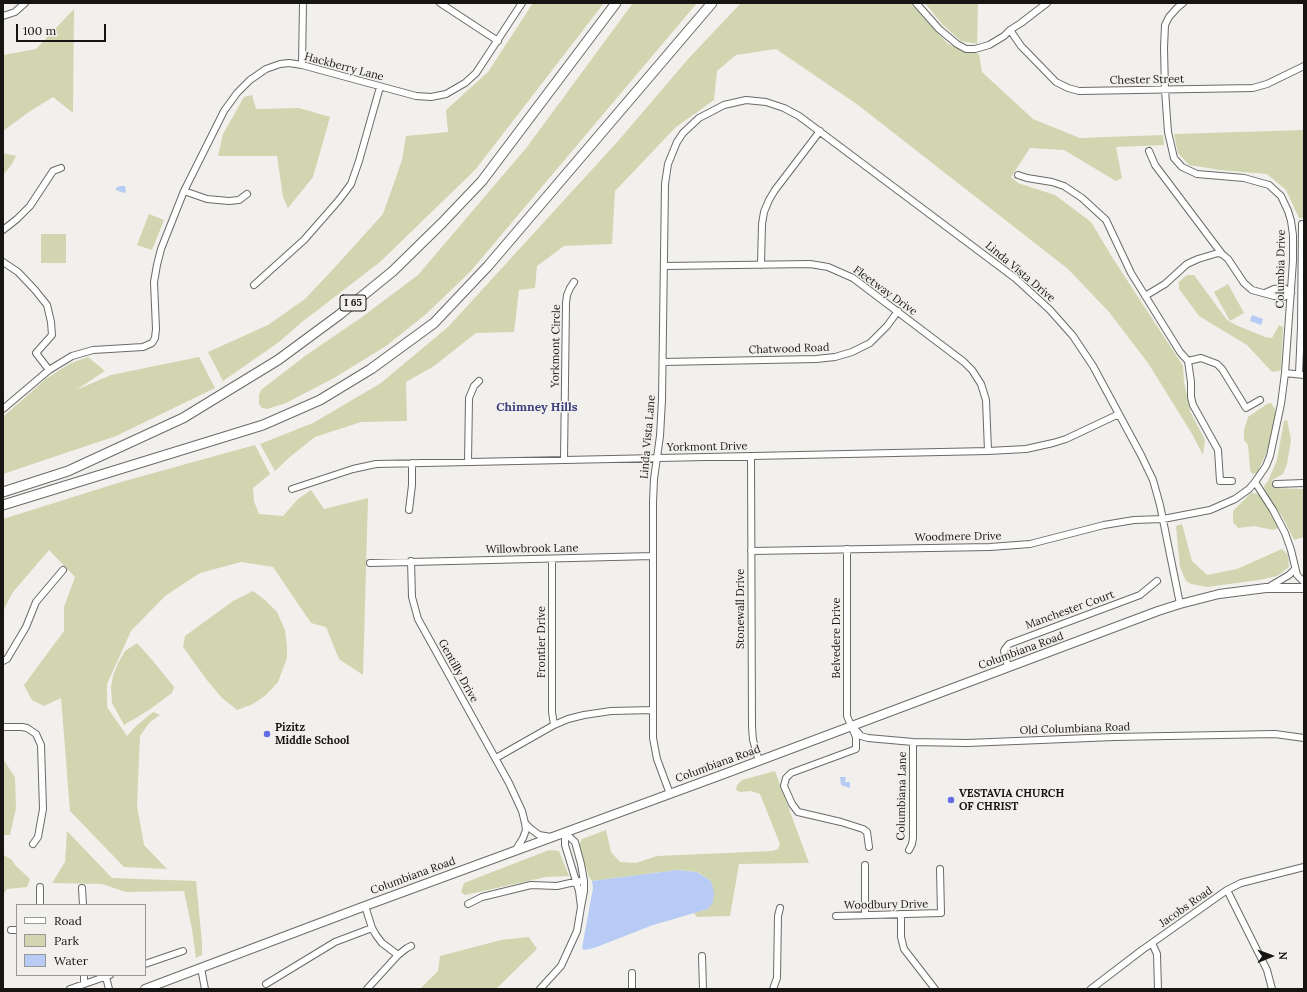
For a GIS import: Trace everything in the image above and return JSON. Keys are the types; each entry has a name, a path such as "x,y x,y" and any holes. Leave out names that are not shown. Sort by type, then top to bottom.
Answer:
{"highway":[{"name":"I 65","path":"3,492 68,471 183,418 278,360 339,315 393,271 482,181 616,3"},
{"path":"3,505 263,425 320,400 371,369 434,323 488,266 712,3"}],"main road":[{"name":"Columbiana Road","path":"145,989 1180,604 1219,594 1266,588 1304,588"}],"street":[{"path":"3,16 15,12 25,3"},
{"path":"302,65 303,3"},
{"path":"440,3 498,40"},
{"name":"Hackberry Lane","path":"3,409 65,359 80,353 103,349 143,348 152,343 155,338 156,329 154,282 161,249 184,191 224,111 243,86 260,73 273,66 289,63 302,65 416,96 431,97 446,94 471,78 522,3"},
{"path":"916,3 939,29 957,44 966,49 975,49 1004,36 1010,30 1021,24 1048,3"},
{"name":"Columbia Drive","path":"1183,3 1176,8 1165,25 1165,90 1170,145 1174,158 1182,167 1191,172 1204,175 1244,178 1269,185 1281,196 1288,211 1293,235 1291,293 1285,373 1281,404 1270,456 1266,466 1255,482"},
{"name":"Chester Street","path":"1010,30 1021,46 1056,82 1068,88 1079,90 1253,88 1268,84 1304,66"},
{"path":"254,285 296,248 335,205 348,187 359,161 380,87"},
{"name":"Linda Vista Drive","path":"724,105 746,100 766,102 792,111 1015,278 1038,298 1062,324 1083,351 1141,455 1152,480 1163,519 1180,604"},
{"name":"Linda Vista Lane","path":"670,794 655,751 653,710 653,495 661,423 665,184 668,164 683,133 707,113 724,105"},
{"path":"761,265 762,224 764,212 769,200 820,131"},
{"path":"1149,151 1155,165 1248,287 1257,292 1265,293 1274,289 1284,288 1291,293"},
{"path":"3,230 30,206 54,171 61,168"},
{"path":"1018,175 1052,182 1074,191 1106,220 1126,264 1180,352 1188,361 1193,405 1218,450 1220,481 1232,481"},
{"path":"184,191 207,199 229,201 239,200 247,194"},
{"path":"1285,373 1301,374 1302,224"},
{"path":"1146,296 1165,284 1192,261 1215,254 1222,254"},
{"path":"3,262 18,272 47,305 52,335 36,352 50,370"},
{"name":"Fleetway Drive","path":"664,266 810,264 836,270 853,278 964,362 977,377 986,400 988,451"},
{"name":"Yorkmont Circle","path":"564,460 566,303 570,288 574,282"},
{"name":"Chatwood Road","path":"663,362 835,358 870,343 898,312"},
{"path":"1188,361 1201,358 1217,364 1222,369 1246,408 1260,400"},
{"path":"468,462 469,398 474,386 479,381"},
{"name":"Yorkmont Drive","path":"292,489 361,467 376,464 1026,449 1053,444 1080,434 1119,414"},
{"name":"Stonewall Drive","path":"751,456 752,727 753,740 758,761"},
{"path":"409,510 412,485 412,463"},
{"path":"1255,482 1273,510 1285,533 1297,575 1304,582"},
{"name":"Woodmere Drive","path":"751,551 1019,545 1044,541 1104,525 1134,520 1163,519 1210,510 1243,494 1255,482"},
{"path":"1276,484 1304,483"},
{"name":"Belvedere Drive","path":"847,550 847,696 848,716 856,738 856,749 791,773 786,778 784,786 792,804 798,812 841,822 863,829 867,832 869,847"},
{"name":"Willowbrook Lane","path":"410,561 653,556"},
{"name":"Frontier Drive","path":"552,559 552,712 554,725"},
{"path":"370,563 410,561"},
{"name":"Gentilly Drive","path":"410,561 412,597 418,619 517,798 525,823"},
{"path":"1266,588 1295,569"},
{"path":"3,661 7,659 26,627 36,602 63,570"},
{"name":"Manchester Court","path":"1008,667 1004,651 1009,644 1140,595 1157,581"},
{"path":"496,758 554,725 584,715 597,712 653,710"},
{"name":"Old Columbiana Road","path":"852,726 861,736 868,738 913,742 1275,734 1304,738"},
{"path":"3,727 27,728 36,734 41,744 43,809 38,837 33,844"},
{"name":"Columbiana Lane","path":"909,850 913,838 913,742"},
{"path":"525,823 539,835 551,838"},
{"path":"515,851 526,830 525,823"},
{"path":"540,989 561,966 578,931 584,891 584,880 574,842 565,833"},
{"path":"565,833 565,845 579,891 581,907"},
{"path":"865,864 865,915"},
{"name":"Jacobs Road","path":"1091,989 1152,943 1228,890 1241,883 1304,867"},
{"name":"Woodbury Drive","path":"836,916 941,913 940,869"},
{"path":"468,904 482,897 531,885 557,886 584,880"},
{"path":"40,887 40,904"},
{"path":"82,888 83,904"},
{"path":"1228,890 1267,970 1272,989"},
{"path":"365,906 372,928 382,943 398,955"},
{"path":"773,989 777,978 778,916 780,908"},
{"path":"901,914 901,937 904,949 933,987 925,989"},
{"path":"266,984 335,942 372,928"},
{"path":"1152,943 1157,954 1158,989"},
{"path":"368,989 398,955 412,946"},
{"path":"146,964 183,950"},
{"path":"702,956 703,989"},
{"path":"201,968 205,989"},
{"path":"632,973 632,989"},
{"path":"84,976 84,984"},
{"path":"70,989 108,976 109,989"}],"green space":[{"path":"533,3 604,3 475,170 380,262 302,322 279,342 223,381 208,352 268,325 305,299 336,266 383,214 402,160 406,136 448,132 446,110 488,72"},
{"path":"633,3 697,3 470,272 425,315 386,346 334,378 286,403 267,409 262,408 259,404 259,395 261,390 305,356 362,317 418,275 527,147"},
{"path":"741,3 910,3 948,44 979,54 982,72 1033,119 1080,138 1163,135 1164,145 1116,147 1122,178 1116,181 1064,150 1030,148 1011,177 1018,183 1055,195 1091,222 1183,366 1184,382 1190,411 1205,440 1203,455 1192,434 1148,363 1109,312 1068,269 858,105 776,49 736,55 717,71 714,100 676,127 615,191 612,244 564,246 537,266 535,288 519,290 514,332 476,333 434,366 406,382 407,421 361,422 315,437 275,471 260,444 313,423 381,383 448,327 619,140 688,59"},
{"path":"925,3 978,3 977,44 961,41 942,24"},
{"path":"74,9 73,113 53,97 3,131 3,55 36,49"},
{"path":"252,95 256,109 299,108 330,117 313,177 288,208 283,197 277,156 218,156 223,134 244,97"},
{"path":"1304,130 1304,218 1299,218 1286,190 1267,174 1220,170 1189,165 1178,153 1174,134"},
{"path":"3,153 16,156 12,164 3,175"},
{"path":"149,214 164,220 152,250 137,245"},
{"path":"41,234 66,234 66,263 41,263"},
{"path":"1187,275 1194,275 1227,320 1236,325 1265,337 1272,338 1279,325 1283,327 1281,369 1279,371 1272,372 1247,345 1199,316 1179,289 1179,282"},
{"path":"1228,284 1244,313 1230,321 1214,292"},
{"path":"88,357 105,371 76,390 111,375 199,357 215,388 116,436 3,474 3,417 47,378 71,363"},
{"path":"1271,403 1275,409 1276,420 1266,454 1257,473 1252,474 1250,470 1248,445 1244,440 1244,430 1248,417 1267,404"},
{"path":"1287,420 1291,440 1287,464 1283,474 1272,480 1273,488 1304,489 1304,537 1294,540 1283,518 1266,494 1264,486 1268,481 1277,460 1284,421"},
{"path":"255,445 270,474 253,488 254,501 259,514 283,516 298,499 311,490 324,509 368,498 363,675 339,659 326,627 311,623 273,567 241,562 200,573 165,596 131,631 107,684 107,707 127,736 136,726 153,712 160,715 150,722 140,736 137,806 144,845 167,869 124,867 70,811 61,698 44,706 32,700 24,685 64,631 64,607 75,577 49,550 13,592 3,611 3,519 121,482"},
{"path":"1251,493 1260,494 1279,528 1273,530 1254,526 1238,528 1233,522 1233,511"},
{"path":"1182,524 1192,561 1207,575 1237,569 1282,549 1288,555 1289,567 1277,576 1259,580 1207,587 1191,584 1186,581 1180,567 1176,526"},
{"path":"253,591 277,612 285,630 287,658 278,682 266,695 253,704 237,710 222,698 183,647 185,636 233,601"},
{"path":"137,643 174,687 172,693 149,710 124,725 112,703 111,687 118,663 125,651"},
{"path":"3,759 15,777 16,808 10,835 3,835"},
{"path":"775,771 809,863 739,864 730,916 697,917 694,913 708,909 711,881 698,872 677,870 592,881 589,877 579,845 582,839 606,830 611,852 620,862 636,863 657,856 772,851 778,849 780,844 760,794 751,791 740,792 736,790 737,785 742,780"},
{"path":"67,831 112,878 196,881 202,955 196,958 184,891 126,892 102,884 52,883 65,862"},
{"path":"549,850 559,851 569,876 546,877 465,895 461,892 464,883"},
{"path":"3,855 11,859 15,865 30,879 27,887 7,889 3,895"},
{"path":"529,937 537,949 496,989 420,989 438,971 440,956 501,940"}],"water":[{"path":"125,186 126,192 124,193 116,190 116,188"},
{"path":"1252,315 1263,319 1261,325 1250,321"},
{"path":"840,777 846,777 845,782 850,782 850,788 841,785"},
{"path":"677,870 697,872 711,881 714,892 713,902 708,909 653,925 594,948 584,950 582,948 593,888 592,881"}],"place":[{"name":"Pizitz Middle School","path":"267,734"},
{"name":"VESTAVIA CHURCH OF CHRIST","path":"951,800"}],"district":[{"name":"Chimney Hills","path":"537,408"}]}
